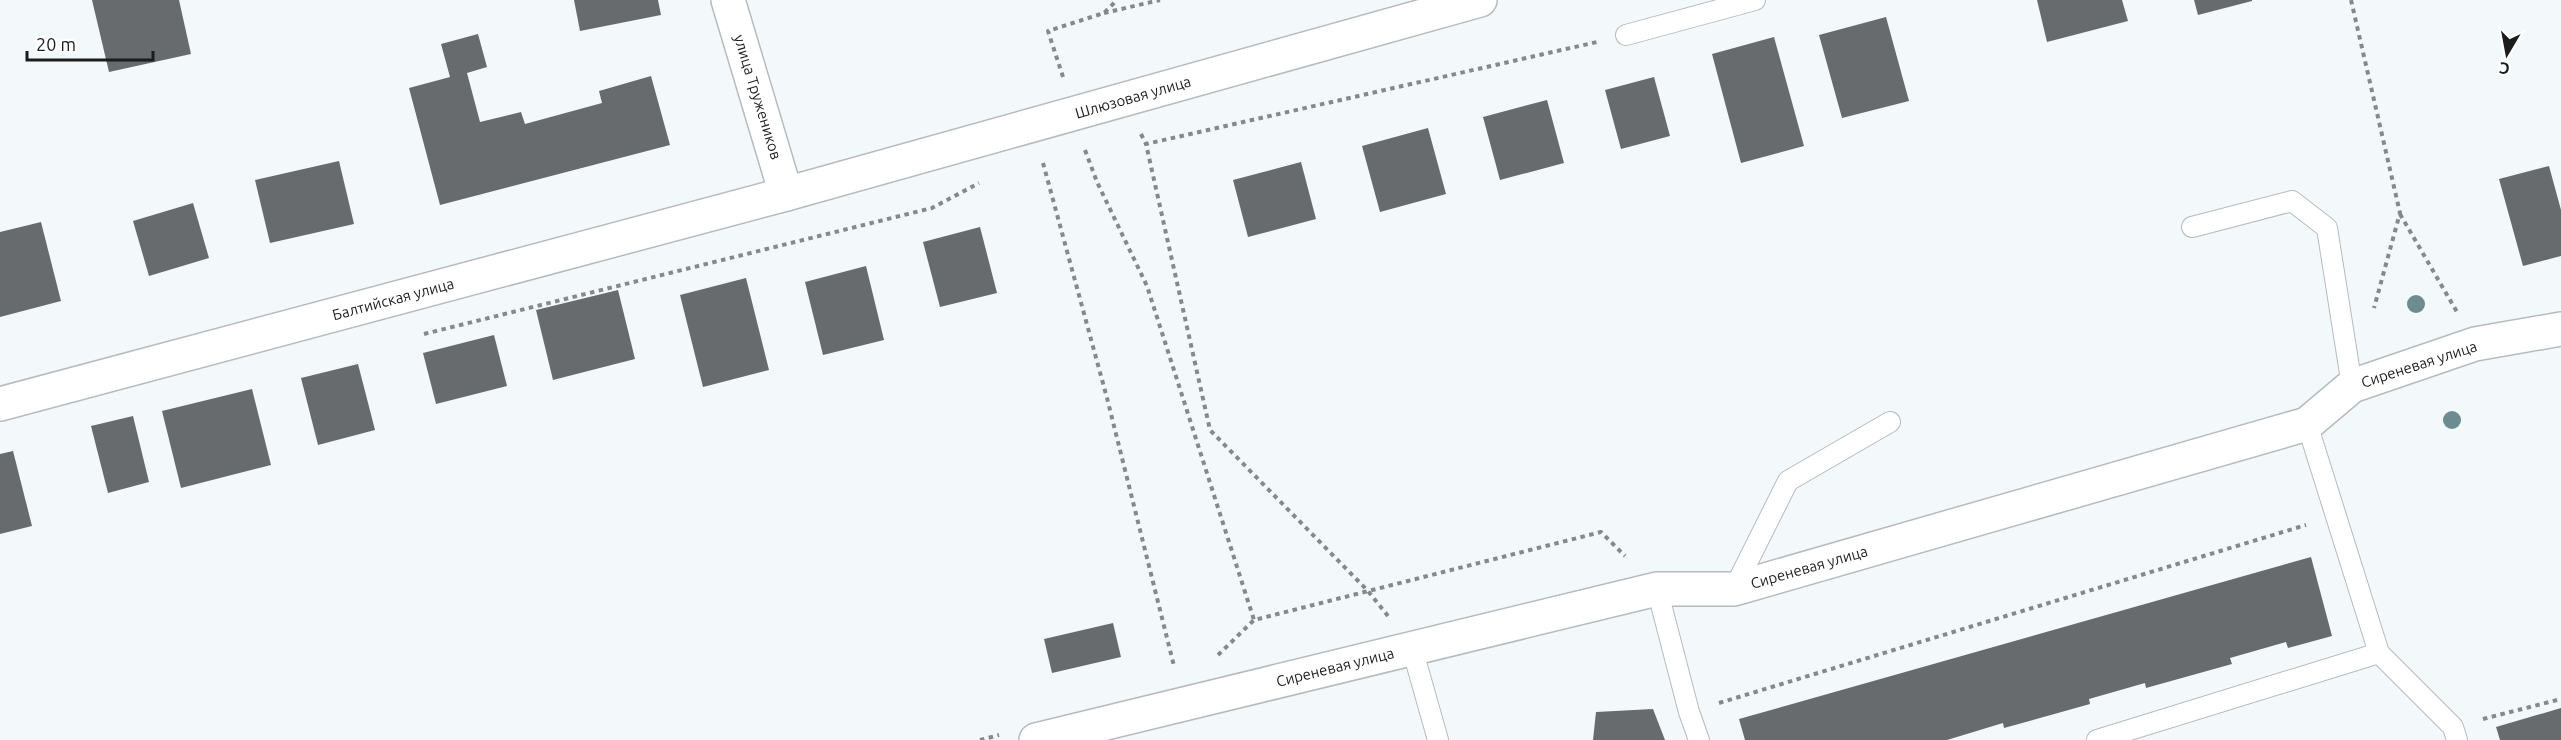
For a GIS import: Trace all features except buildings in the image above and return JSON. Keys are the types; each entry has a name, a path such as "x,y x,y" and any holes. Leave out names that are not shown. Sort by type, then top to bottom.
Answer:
{"street":[{"name":"улица Тружеников","path":"728,0 786,194"},
{"name":"Шлюзовая улица","path":"786,194 1480,0"},
{"name":"Балтийская улица","path":"0,404 786,194"},
{"name":"Сиреневая улица","path":"1036,740 1093,734 1412,648 1657,589 1734,589 2307,424 2352,386 2475,344 2561,329"}],"lane":[{"path":"1626,35 1755,0"},
{"path":"2192,227 2292,201 2326,228 2352,386"},
{"path":"1734,589 1788,481 1890,422"},
{"path":"2307,424 2379,652 2455,734"},
{"path":"1657,589 1689,712 1699,740"},
{"path":"1412,648 1438,740"},
{"path":"2097,740 2379,652"}],"path":[{"path":"1104,13 1117,0"},
{"path":"1072,114 1048,31 1104,13 1160,0"},
{"path":"2351,0 2400,213 2475,344"},
{"path":"1412,648 1368,591 1210,430 1146,144 1626,35"},
{"path":"1083,146 1097,182 1147,286 1254,620"},
{"path":"1043,162 1107,398 1175,668"},
{"path":"414,336 932,208"},
{"path":"2371,317 2400,213"},
{"path":"1689,712 2337,516"},
{"path":"1213,661 1254,620 1601,532 1657,589"},
{"path":"2455,734 2561,699"},
{"path":"980,740 1002,734"}]}
